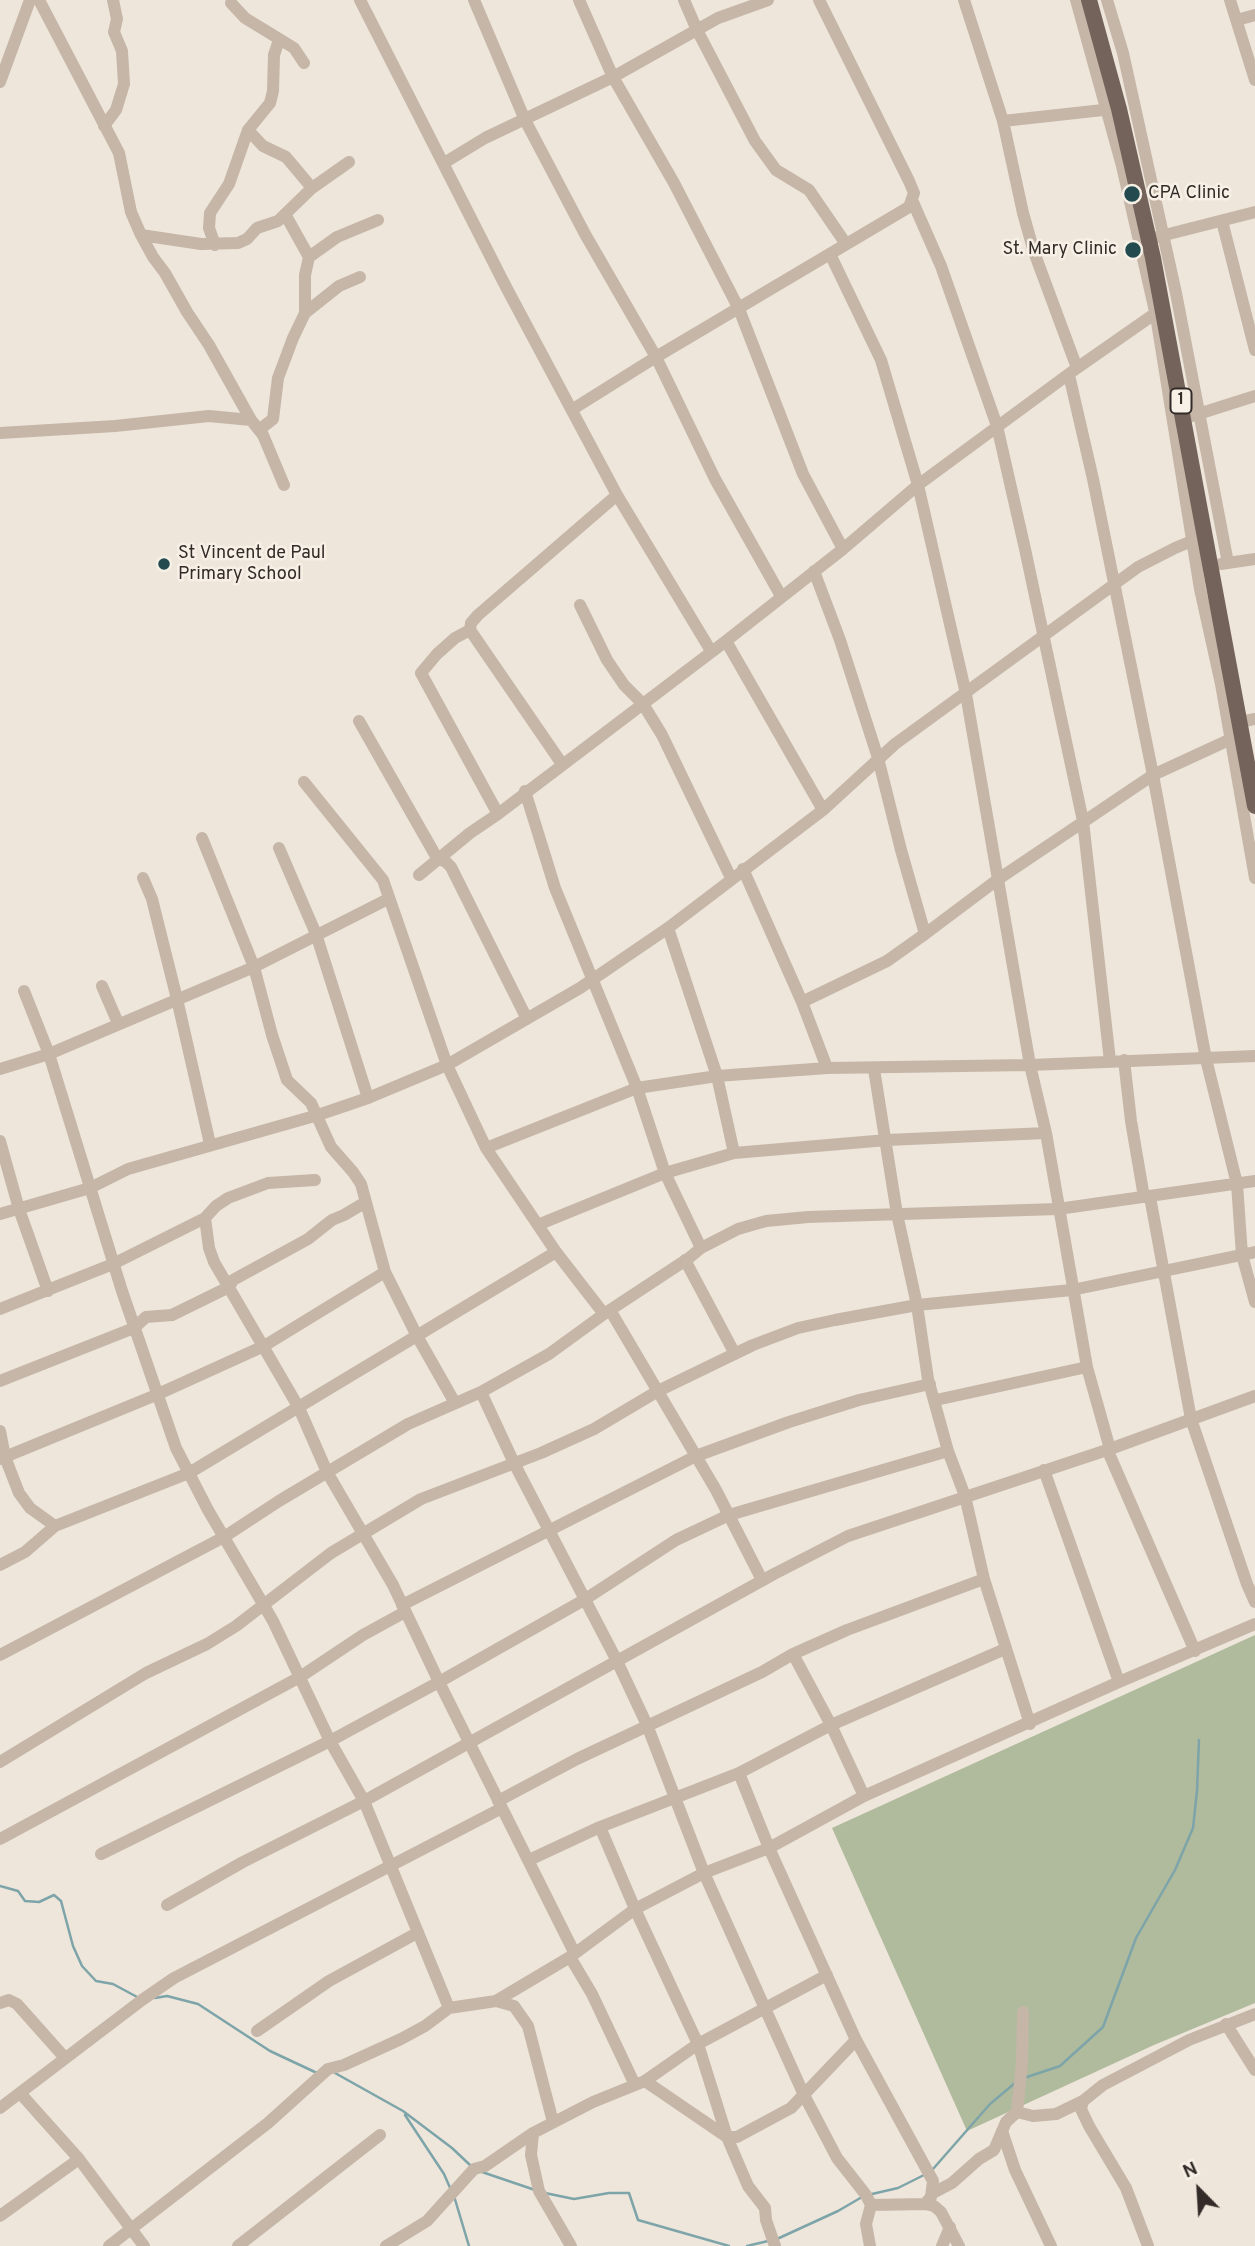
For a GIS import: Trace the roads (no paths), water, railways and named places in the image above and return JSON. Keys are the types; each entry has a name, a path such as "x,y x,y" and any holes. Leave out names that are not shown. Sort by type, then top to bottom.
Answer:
{"main road":[{"name":"1","path":"1089,0 1105,56 1113,109 1156,238 1160,312 1191,416 1198,540 1210,566 1247,720 1255,806"}],"street":[{"path":"0,82 30,0"},
{"path":"39,0 119,153 131,212 141,235 209,345 255,425 285,485"},
{"path":"104,126 116,110 124,84 122,51 114,33 117,19 113,0"},
{"path":"360,0 506,287 617,495 711,651"},
{"path":"474,0 525,120 585,234 656,357 715,479 781,596"},
{"path":"579,0 613,77 674,183 740,309 803,474 843,549"},
{"path":"684,0 697,30 766,158 776,170 809,190 846,244"},
{"path":"444,163 485,138 613,77 740,8 768,0"},
{"path":"573,409 909,207 914,193 909,181 819,0"},
{"path":"964,0 1003,121 1034,253 1073,371 1206,1059 1237,1184 1255,1302"},
{"path":"1076,0 1113,109 1122,166 1160,312 1255,878"},
{"path":"1107,0 1123,53 1156,238 1186,344 1191,416 1228,563"},
{"path":"1230,0 1255,80"},
{"path":"231,3 245,18 294,48 304,63"},
{"path":"1237,20 1255,15"},
{"path":"215,245 209,228 210,213 229,184 248,130 270,103 279,40"},
{"path":"1105,56 1123,53"},
{"path":"1003,121 1113,109"},
{"path":"248,130 263,146 286,157 312,188"},
{"path":"141,235 215,245 242,242 257,228 278,221 312,188 349,162"},
{"path":"912,200 941,266 997,426 1083,821 1110,1060"},
{"path":"1156,238 1255,212"},
{"path":"285,214 309,257 305,275 306,313"},
{"path":"309,257 337,237 378,220"},
{"path":"1222,221 1255,350"},
{"path":"830,254 881,360 918,485 965,694 1030,1065 1046,1133 1087,1367 1109,1449 1195,1651"},
{"path":"0,433 92,428 209,416 255,425 273,419 278,378 306,313 339,286 360,277"},
{"path":"419,875 437,858 726,641 843,549 918,485 1073,371 1160,312"},
{"path":"1191,416 1255,396"},
{"path":"562,764 470,630 471,623 617,495"},
{"path":"0,1214 90,1188 128,1169 318,1115 368,1098 447,1065 593,979 668,928 823,810 878,758 1044,634 1150,560 1198,540"},
{"path":"1210,566 1255,559"},
{"path":"814,572 840,640 878,758 925,934"},
{"path":"580,605 607,660 624,685 643,704 662,734 731,878"},
{"path":"470,630 455,638 436,654 421,673 498,814"},
{"path":"726,641 823,810"},
{"path":"359,721 437,858 451,867 527,1019"},
{"path":"802,1002 887,961 997,880 1153,775 1231,739"},
{"path":"304,782 383,880 447,1065 486,1148 540,1224 556,1252 607,1312 658,1391 729,1515 762,1580"},
{"path":"525,791 555,888 637,1088 665,1173 701,1248"},
{"path":"202,838 254,967 287,1080 308,1100 318,1115 331,1147 361,1184 386,1272 454,1403"},
{"path":"279,848 316,934 368,1098"},
{"path":"743,869 802,1002 827,1068"},
{"path":"143,878 152,899 210,1144"},
{"path":"0,1069 49,1054 254,967 388,898"},
{"path":"668,928 717,1076 734,1153"},
{"path":"102,986 118,1023"},
{"path":"24,991 49,1054 113,1264 176,1448 273,1621 330,1741 364,1801 449,2008"},
{"path":"486,1148 637,1088 717,1076 827,1068 1030,1065 1255,1056"},
{"path":"1124,1060 1131,1121 1166,1272 1191,1419 1255,1602"},
{"path":"874,1069 897,1214 930,1384 948,1451 965,1496 984,1579 1030,1724"},
{"path":"540,1224 665,1173 734,1153 887,1140 1046,1133"},
{"path":"0,1141 19,1209 48,1291"},
{"path":"0,1309 113,1264 205,1218 228,1198 280,1181 315,1180"},
{"path":"0,1655 224,1537 408,1424 481,1392 549,1354 701,1248 738,1229 766,1221 1058,1209 1255,1181"},
{"path":"0,1381 134,1328 153,1315 172,1315 229,1287 233,1280 308,1239 332,1220 366,1202"},
{"path":"205,1218 209,1248 299,1408 327,1472 393,1585 529,1860 572,1954 640,2083 727,2137 737,2137 781,2115 804,2095 856,2040"},
{"path":"0,1565 25,1552 55,1526 189,1473 556,1252"},
{"path":"0,1762 146,1673 217,1638 362,1532 421,1499 594,1429 658,1391 735,1354 798,1328 916,1305 1072,1290 1249,1253"},
{"path":"685,1261 735,1354"},
{"path":"2,1458 156,1395 264,1346 386,1272"},
{"path":"936,1400 1087,1367"},
{"path":"0,1839 300,1677 404,1609 696,1456 859,1400 930,1384"},
{"path":"481,1392 514,1463 617,1661 647,1725 704,1873 804,2095 837,2158 871,2205 866,2224 870,2246"},
{"path":"167,1905 364,1801 762,1580 848,1536 1109,1449 1255,1396"},
{"path":"0,1431 2,1458 23,1500 55,1526"},
{"path":"101,1854 330,1741 439,1682 584,1600 676,1540 729,1515 948,1451"},
{"path":"1044,1470 1119,1682"},
{"path":"0,2108 174,1978 391,1867 577,1759 847,1630 984,1579"},
{"path":"109,2246 268,2123 328,2069 344,2065 401,2039 425,2026 449,2008 496,2001 572,1954 635,1909 704,1873 769,1848 864,1796 1255,1624"},
{"path":"529,1860 600,1827 739,1773 831,1724 1005,1649"},
{"path":"793,1654 831,1724 864,1796"},
{"path":"739,1773 769,1848 856,2040 929,2172 933,2181 933,2193"},
{"path":"600,1827 698,2044 727,2137 748,2186 765,2208 775,2246"},
{"path":"257,2031 328,1981 417,1933"},
{"path":"386,2246 427,2221 474,2169 485,2166 553,2122 640,2083 698,2044 827,1975"},
{"path":"0,2003 9,2000 17,2004 65,2058"},
{"path":"496,2001 514,2006 528,2026 553,2122"},
{"path":"925,2204 933,2193 952,2183 967,2168 994,2150 1006,2122 1017,2112 1023,2012"},
{"path":"1017,2112 1033,2116 1056,2114 1083,2101 1103,2085 1189,2040 1255,2014"},
{"path":"1226,2024 1255,2070"},
{"path":"20,2092 79,2159 144,2246"},
{"path":"1083,2101 1081,2109 1126,2188 1148,2246"},
{"path":"1002,2131 1015,2170 1051,2246"},
{"path":"533,2133 531,2155 539,2191 570,2246"},
{"path":"238,2246 380,2135"},
{"path":"0,2216 79,2159"},
{"path":"871,2205 934,2206 941,2212 958,2246"},
{"path":"942,2246 950,2227"}],"waterway":[{"path":"1024,2078 1060,2066 1103,2027 1136,1938 1175,1870 1193,1828 1199,1740"},
{"path":"0,1886 18,1891 25,1901 39,1902 54,1895 61,1901 73,1946 82,1966 96,1981 113,1984 139,1998"},
{"path":"155,1998 167,1996 198,2004 270,2051 317,2073"},
{"path":"335,2073 403,2111 470,2165"},
{"path":"933,2169 990,2104 1015,2083"},
{"path":"405,2115 444,2174 451,2190"},
{"path":"482,2172 535,2190"},
{"path":"872,2194 898,2188 924,2175"},
{"path":"545,2193 574,2199 609,2193 629,2193 638,2220 729,2246"},
{"path":"454,2196 469,2246"},
{"path":"777,2239 862,2197"},
{"path":"747,2246 768,2241"}],"place":[{"name":"CPA Clinic","path":"1132,194"},
{"name":"St. Mary Clinic","path":"1133,250"},
{"name":"St Vincent de Paul Primary School","path":"164,564"}]}
